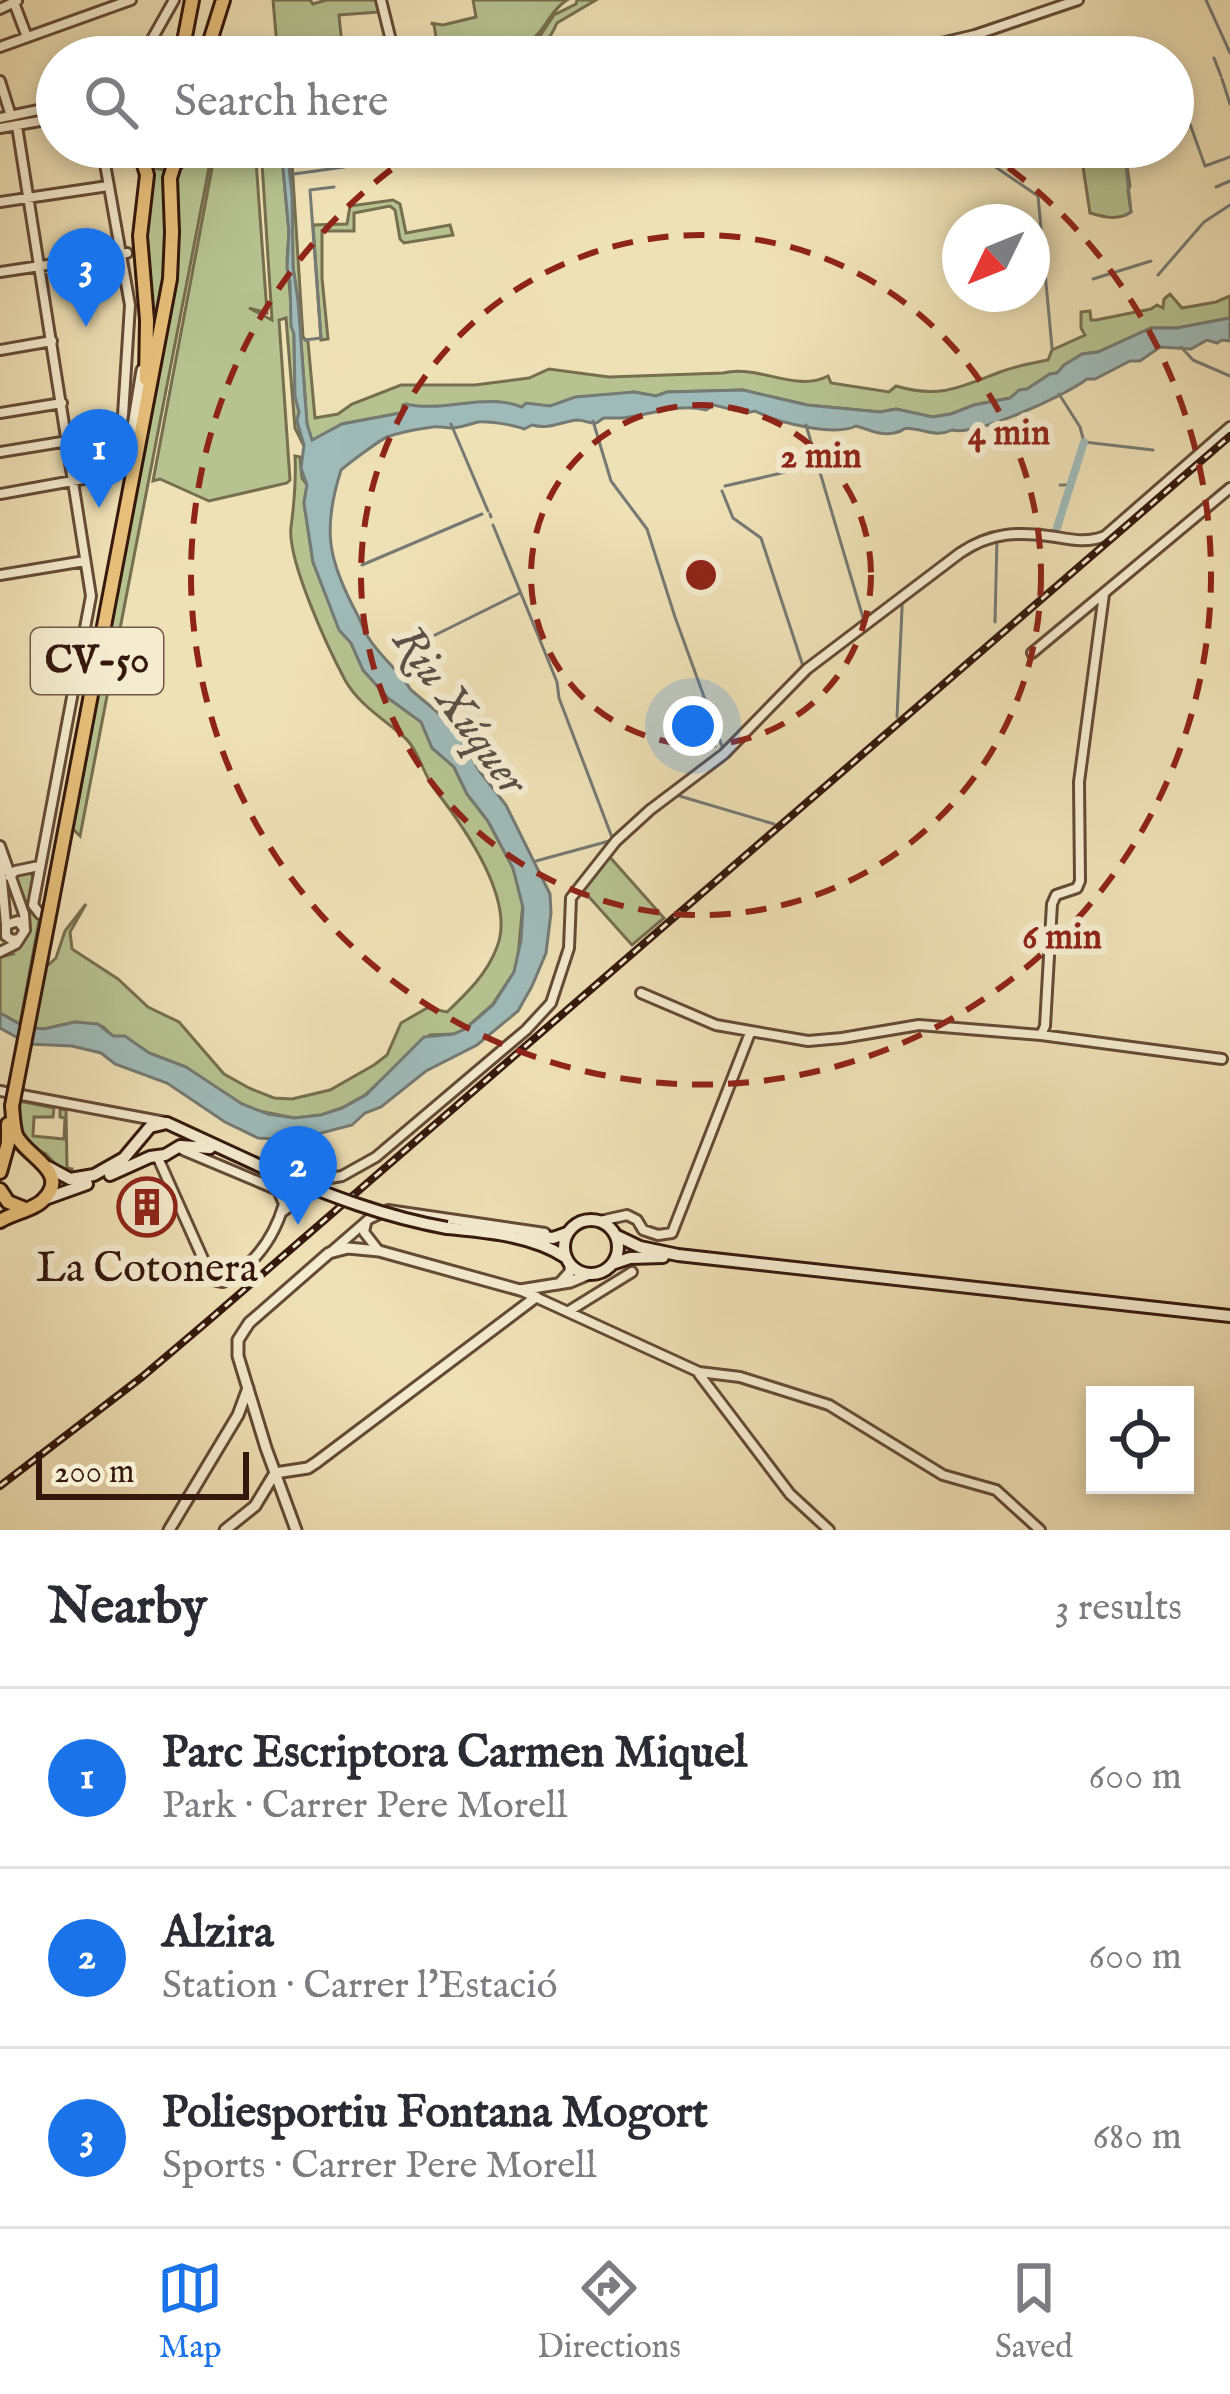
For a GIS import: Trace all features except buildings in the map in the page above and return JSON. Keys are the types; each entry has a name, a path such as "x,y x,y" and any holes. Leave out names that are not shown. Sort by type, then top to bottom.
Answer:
{"main road":[{"path":"185,36 192,0"},
{"path":"212,36 223,0"},
{"name":"CV-50","path":"144,168 147,176 140,236 147,320 144,416"},
{"name":"CV-50","path":"0,1171 151,389 170,279 174,168"},
{"path":"12,1106 16,1136 32,1156 65,1178 83,1179 115,1165 150,1127 172,1125 271,1171 411,1222 509,1236 563,1235 579,1222 600,1221 640,1247 679,1255 1230,1316"},
{"path":"172,1125 181,1133 178,1148"},
{"path":"140,1140 142,1151 154,1158"},
{"path":"0,1221 178,1148 219,1149"},
{"name":"CV-50","path":"0,1171 10,1159 32,1156"},
{"path":"45,1199 52,1184 48,1168"},
{"path":"0,1190 8,1202 23,1208"},
{"path":"612,1264 618,1250 614,1232"},
{"path":"563,1235 568,1261"},
{"path":"509,1236 560,1253 589,1274 629,1258 679,1255"}],"street":[{"path":"0,47 110,3 130,0"},
{"path":"154,36 174,0"},
{"path":"381,0 390,36"},
{"path":"971,36 1078,0"},
{"path":"0,9 15,1 27,37"},
{"path":"0,81 6,117 36,111"},
{"path":"0,128 36,122"},
{"path":"17,126 91,596 33,905 48,911"},
{"path":"105,168 130,305 123,415 111,474"},
{"path":"0,202 108,186"},
{"path":"0,494 111,474 127,464 142,374 140,236"},
{"path":"0,272 124,253"},
{"path":"0,350 52,341"},
{"path":"0,413 62,403"},
{"path":"178,1148 278,1190 296,1188 308,1178 342,1176 376,1157 540,1017 551,1003 569,948 571,898 583,880 616,841 724,754 806,669 984,538 1027,533 1086,541 1105,536 1230,427"},
{"path":"0,452 68,441"},
{"path":"1032,653 1230,488"},
{"path":"0,575 85,561"},
{"path":"1041,1035 1052,904 1080,881 1079,782 1104,594"},
{"path":"1,852 22,868"},
{"path":"0,952 22,934 24,914 1,852"},
{"path":"1,852 4,930 9,939 22,934"},
{"path":"10,877 22,868 39,866"},
{"path":"4,930 18,921 22,934"},
{"path":"641,993 716,1024 808,1041 919,1025 1041,1035 1222,1059"},
{"path":"600,1221 627,1215 643,1230 672,1233 750,1033"},
{"path":"0,1091 172,1125"},
{"path":"113,1112 130,1121 140,1140"},
{"path":"154,1158 217,1281 231,1279 265,1248 284,1204 278,1190"},
{"path":"282,1212 321,1184 319,1180"},
{"path":"296,1188 304,1196"},
{"path":"296,1530 238,1356 243,1332 366,1221 388,1210 563,1235"},
{"path":"614,1232 619,1217"},
{"path":"366,1221 364,1232 379,1251"},
{"path":"329,1253 348,1248 379,1251 528,1294 699,1372 740,1377 829,1405 943,1475 996,1490 1040,1530"},
{"path":"559,1284 570,1272 568,1261"},
{"path":"568,1311 632,1272"},
{"path":"222,1530 253,1504 275,1472 316,1458 528,1294 589,1274"},
{"path":"699,1372 790,1494 829,1530"},
{"path":"169,1530 238,1414 248,1388"}],"green space":[{"path":"273,0 310,0 313,4 377,0 380,12 339,15 341,36 276,36"},
{"path":"473,0 567,0 536,36 436,36 431,23 476,17"},
{"path":"577,0 596,0 557,23 550,36 540,36 554,15"},
{"path":"153,168 165,170 166,275 154,338 145,260"},
{"path":"178,168 209,168 80,836 73,829 175,280"},
{"path":"212,168 257,168 267,313 249,308 272,320 262,168 283,168 295,396 304,446 295,428 286,318 279,320 290,480 209,501 160,479 153,481"},
{"path":"289,168 292,168 303,337 308,342 315,418 338,414 401,385 475,385 529,378 549,369 609,377 736,371 803,381 828,376 831,383 889,392 896,386 938,391 1048,360 1052,350 1085,335 1081,312 1090,311 1091,320 1096,320 1157,305 1163,308 1170,294 1182,308 1230,296 1230,318 1151,328 1098,352 1082,354 1010,398 932,417 896,409 880,412 807,405 743,390 656,396 634,392 550,406 498,402 403,405 401,413 342,424 312,441 293,267"},
{"path":"1083,168 1127,168 1131,212 1116,217 1090,213"},
{"path":"393,200 400,204 406,233 450,225 453,235 404,243 390,206 354,213 354,231 322,231 328,339 321,340 313,225 347,224 350,206"},
{"path":"295,456 300,457 307,485 304,503 313,562 337,622 363,670 388,698 421,721 430,742 454,767 513,868 523,903 514,972 493,1004 465,1029 430,1035 365,1095 321,1115 294,1118 254,1110 186,1067 113,1036 103,1027 75,1022 34,1028 46,967 56,958 65,931 86,904 70,932 72,949 118,979 148,1007 179,1022 224,1074 274,1098 330,1090 374,1065 387,1055 401,1023 427,1008 447,1012 493,957 501,928 499,907 484,864 409,742 351,689 310,604 291,542"},
{"path":"608,855 664,918 632,945 581,888"},
{"path":"19,873 33,876 29,905 39,921 20,1024 0,1013 0,957 13,954 29,927 28,909 16,879"},
{"path":"19,1101 54,1108 53,1117 34,1117 33,1136 64,1139 65,1118 60,1117 60,1109 66,1110 71,1174 19,1132"}],"water":[{"path":"283,168 289,168 293,267 312,440 342,424 401,413 406,404 494,401 550,406 575,397 634,392 656,396 743,390 807,405 880,412 896,409 933,417 1010,398 1082,354 1098,352 1151,328 1230,318 1230,341 1207,340 1191,349 1160,347 1140,361 1087,379 1021,413 964,430 937,433 906,428 889,434 856,426 820,429 714,405 706,410 604,418 596,423 578,420 524,429 483,422 416,430 387,437 341,470 330,528 334,561 347,595 375,647 411,690 454,726 506,805 550,894 551,913 546,953 518,1011 477,1045 426,1071 352,1125 295,1140 258,1138 167,1083 115,1064 101,1053 29,1044 0,1028 0,1013 25,1027 98,1024 113,1036 125,1036 149,1053 186,1067 242,1104 294,1118 321,1115 366,1095 424,1037 465,1029 493,1005 514,972 523,908 513,868 454,767 432,748 421,722 388,698 363,670 351,643 339,630 313,562 304,503 307,485 301,468 304,445 295,396"}],"waterway":[{"path":"1206,0 1230,53"},
{"path":"1214,58 1221,76"},
{"path":"1222,79 1230,104"},
{"path":"1194,135 1205,166 1230,157"},
{"path":"294,174 337,168"},
{"path":"997,168 1038,196 1052,348"},
{"path":"1126,168 1131,212 1126,215"},
{"path":"1216,187 1230,181"},
{"path":"305,340 321,338 310,190 334,187"},
{"path":"1158,275 1204,222 1230,205"},
{"path":"1093,279 1151,261"},
{"path":"1181,347 1193,360 1230,376"},
{"path":"1059,394 1084,442 1153,450"},
{"path":"593,421 611,481 647,529 723,749"},
{"path":"451,424 488,511"},
{"path":"806,425 864,621"},
{"path":"1055,534 1084,442"},
{"path":"725,486 817,465"},
{"path":"1054,532 1069,485 1060,485"},
{"path":"722,491 733,518 761,538 803,666"},
{"path":"362,565 482,514"},
{"path":"493,525 557,682 613,840 536,861"},
{"path":"995,622 997,537"},
{"name":"Riu Xúquer","path":"419,643 520,593"},
{"path":"897,717 902,603 898,604"},
{"path":"812,670 867,629"},
{"path":"684,789 676,795 774,824"},
{"path":"653,813 674,797"}],"railway":[{"path":"0,1486 208,1321 1230,436"}],"place":[{"name":"Poliesportiu Fontana Mogort","path":"86,327"},
{"name":"Parc Escriptora Carmen Miquel","path":"99,508"},
{"name":"La Cotonera","path":"147,1207"},
{"name":"Alzira","path":"298,1225"}]}
